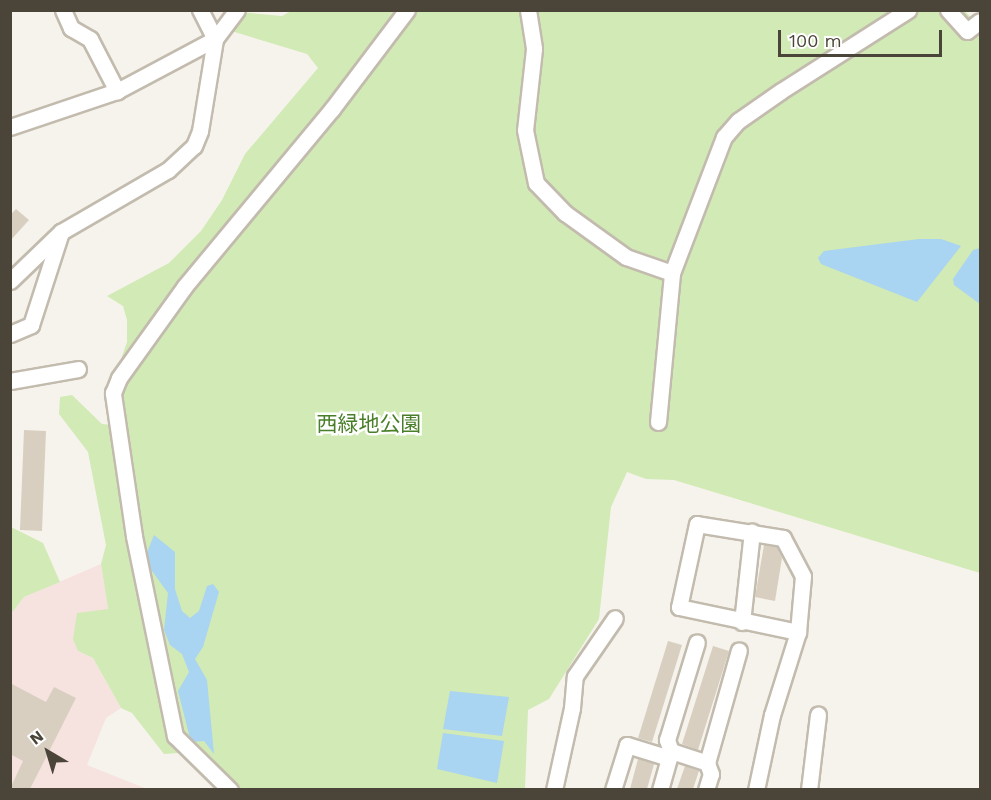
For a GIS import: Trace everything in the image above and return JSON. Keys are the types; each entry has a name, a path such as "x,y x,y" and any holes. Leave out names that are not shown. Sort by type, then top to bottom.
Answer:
{"street":[{"path":"63,10 71,28 90,39 117,91"},
{"path":"10,281 61,232 184,158 200,131 215,39 200,10"},
{"path":"10,127 117,91 215,39 237,10"},
{"path":"230,789 175,736 134,536 113,393 119,378 185,286 332,109 407,10"},
{"path":"528,10 534,49 525,130 536,183 565,213 626,257 672,273"},
{"path":"658,422 672,273 724,137 738,121 908,10"},
{"path":"948,10 967,31 981,21"},
{"path":"976,10 981,16"},
{"path":"10,333 31,325 61,232"},
{"path":"10,381 78,369"},
{"path":"756,789 772,715 798,632 803,576 783,538 697,524 679,607 798,632"},
{"path":"742,621 752,532"},
{"path":"554,789 572,708 575,676 615,618"},
{"path":"660,789 670,755 667,740 697,642"},
{"path":"706,789 711,774 707,763 739,650"},
{"path":"809,789 818,715"},
{"path":"613,789 627,745 707,763"}],"shaded area":[{"path":"101,564 108,609 78,651 93,658 121,708 106,718 87,765 147,789 11,790 11,614 24,597"}],"green space":[{"name":"西緑地公園","path":"293,10 964,10 980,27 980,573 674,480 646,479 627,472 611,507 599,619 549,699 528,710 525,789 217,789 179,753 164,754 132,713 121,708 93,658 78,651 73,639 77,613 108,609 101,564 106,545 88,452 59,414 60,397 72,395 102,424 113,425 114,380 127,342 127,320 123,306 107,296 169,263 201,231 222,200 245,154 318,68 307,54 228,30 239,12 282,16"},
{"path":"11,527 43,543 60,582 24,597 11,614"}],"water":[{"path":"919,239 941,239 961,246 917,302 821,264 818,258 824,251"},
{"path":"980,248 980,304 954,285 953,279 973,250"},
{"path":"154,535 175,552 175,589 182,611 190,618 199,611 207,586 213,584 219,592 203,647 195,659 207,680 214,754 204,741 191,742 178,691 189,672 182,654 170,645 164,630 168,593 144,560"},
{"path":"450,691 509,697 502,736 443,729"},
{"path":"443,733 504,741 497,783 437,769"}],"building":[{"path":"16,209 29,220 10,241 10,215"},
{"path":"24,430 46,431 42,531 20,530"},
{"path":"764,545 777,547 782,558 775,601 755,597"},
{"path":"668,641 682,645 652,742 638,738"},
{"path":"713,646 729,651 698,750 682,744"},
{"path":"10,683 46,702 54,687 76,698 30,789 10,789 23,761 10,754"},
{"path":"638,759 654,764 647,789 630,789"},
{"path":"685,766 699,771 693,789 677,789"}]}
